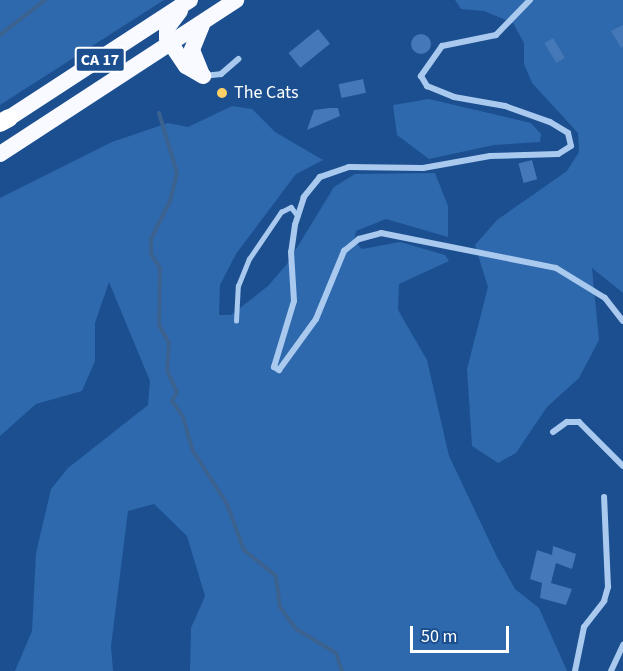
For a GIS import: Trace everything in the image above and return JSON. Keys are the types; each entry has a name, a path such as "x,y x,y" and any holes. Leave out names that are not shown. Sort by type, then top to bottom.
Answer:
{"highway":[{"name":"CA 17","path":"0,154 236,0"},
{"name":"CA 17","path":"5,121 190,1"},
{"path":"190,1 167,28 171,44 186,66 203,76"},
{"path":"203,76 192,50 207,20"}],"street":[{"path":"530,0 496,35 442,46 421,76 427,86 454,97 505,106 556,125 570,136 569,149 558,154 490,156 423,168 338,169 308,189 298,216 291,252 294,301 280,338 276,370 316,319 344,251 359,239 381,233 556,268 605,298 623,321"},
{"path":"203,76 221,74 238,59"},
{"path":"553,432 567,422 579,422 623,465"},
{"path":"575,671 584,627 604,601 608,587 604,497"},
{"path":"610,671 623,645"}],"lane":[{"path":"236,321 238,286 249,259 282,212 291,207 298,216"}],"shaded area":[{"path":"0,0 164,0 0,105"},
{"path":"455,0 623,0 623,293 592,268 599,340 579,378 547,407 516,453 498,463 472,446 467,369 488,287 475,245 497,220 567,171 579,152 578,133 532,83 524,64 524,43 513,23 484,11 461,9"},
{"path":"429,99 531,123 541,134 540,142 494,145 429,159 397,135 393,105"},
{"path":"232,106 252,109 275,132 323,160 296,174 236,254 220,285 219,315 231,315 268,286 287,264 334,187 355,174 435,173 448,206 448,237 386,219 356,231 354,241 362,249 400,242 445,255 449,261 399,284 398,310 427,360 449,456 497,557 515,589 539,608 567,671 190,671 191,628 205,596 187,536 154,504 128,511 111,646 113,671 15,671 32,631 36,553 51,489 68,468 148,405 150,381 109,282 95,323 95,361 82,391 36,404 0,436 0,198 112,142 168,123 188,127"}],"building":[{"path":"623,25 623,46 621,48 611,31"},
{"path":"318,29 330,44 300,68 288,53"},
{"path":"421,34 428,37 431,44 428,51 421,54 414,51 411,44 414,37"},
{"path":"553,38 565,58 556,63 544,43"},
{"path":"363,79 366,93 341,98 339,84"},
{"path":"338,108 340,116 307,130 314,110"},
{"path":"532,160 537,179 524,183 518,164"},
{"path":"553,546 576,554 572,569 556,563 551,583 572,589 566,605 540,598 542,583 530,579 537,550 552,555"}],"waterway":[{"path":"0,35 45,0"},
{"path":"159,113 177,173 170,201 151,239 151,254 160,268 159,325 169,343 167,370 177,392 172,401 183,417 193,451 227,504 244,550 276,576 280,607 296,629 336,653 342,671"}],"place":[{"name":"The Cats","path":"222,93"}]}
